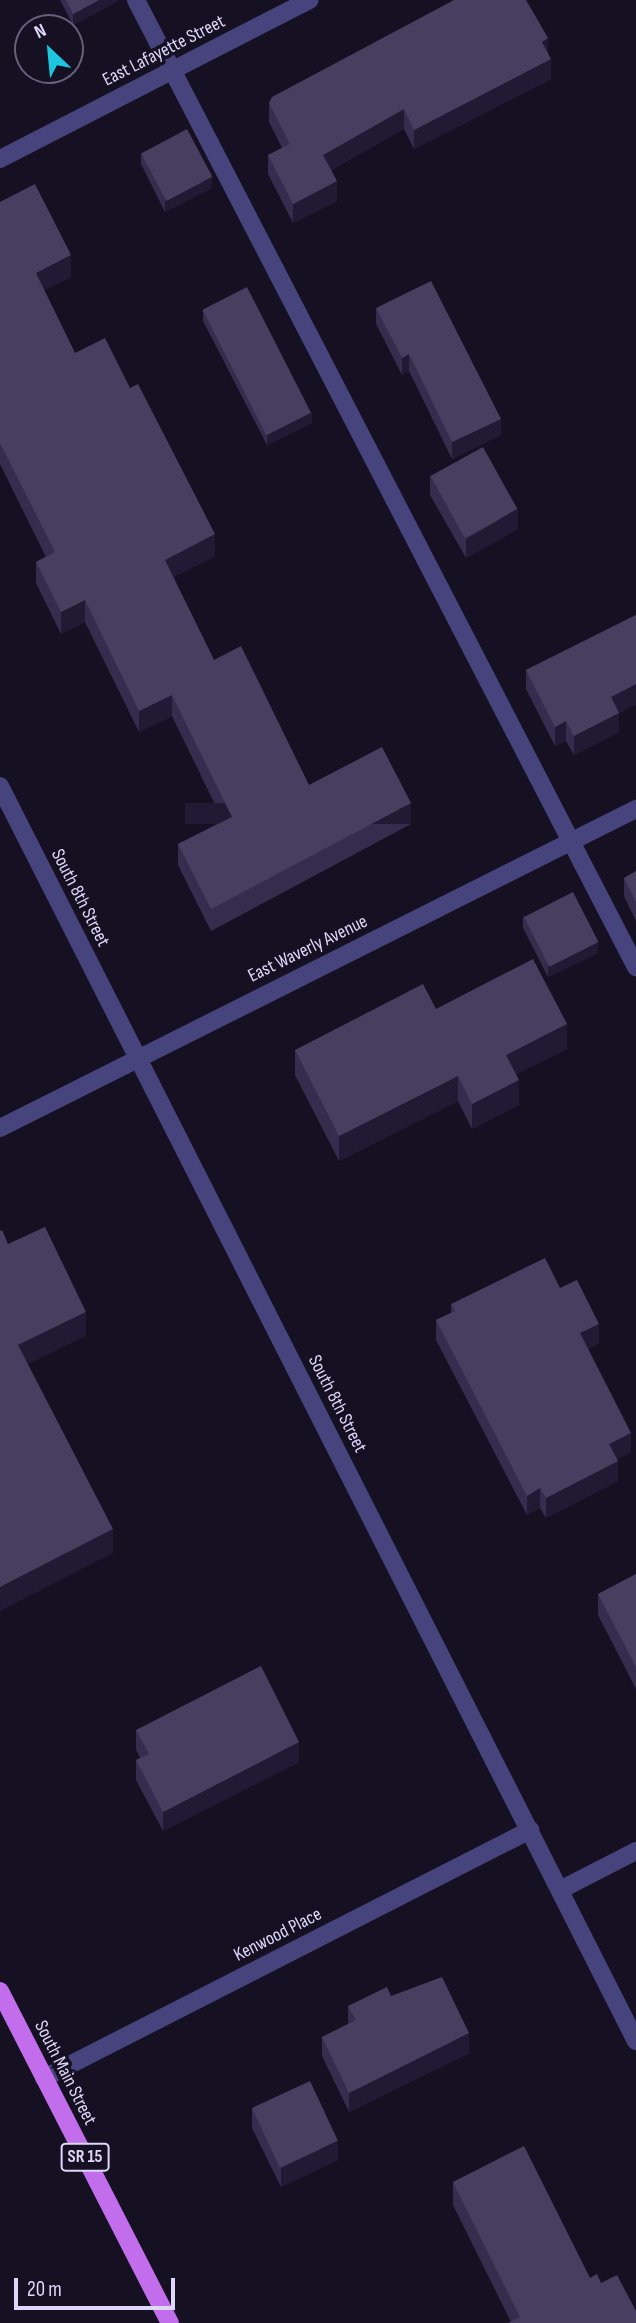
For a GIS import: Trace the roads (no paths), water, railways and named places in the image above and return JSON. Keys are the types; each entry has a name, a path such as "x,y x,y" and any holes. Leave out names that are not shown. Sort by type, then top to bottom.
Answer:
{"main road":[{"name":"South Main Street","path":"0,1991 170,2323"}],"street":[{"path":"136,0 636,967"},
{"name":"East Lafayette Street","path":"0,159 310,0"},
{"name":"South 8th Street","path":"0,786 636,2041"},
{"name":"East Waverly Avenue","path":"0,1128 636,809"},
{"name":"Kenwood Place","path":"44,2078 530,1830"},
{"path":"559,1889 636,1851"}]}
